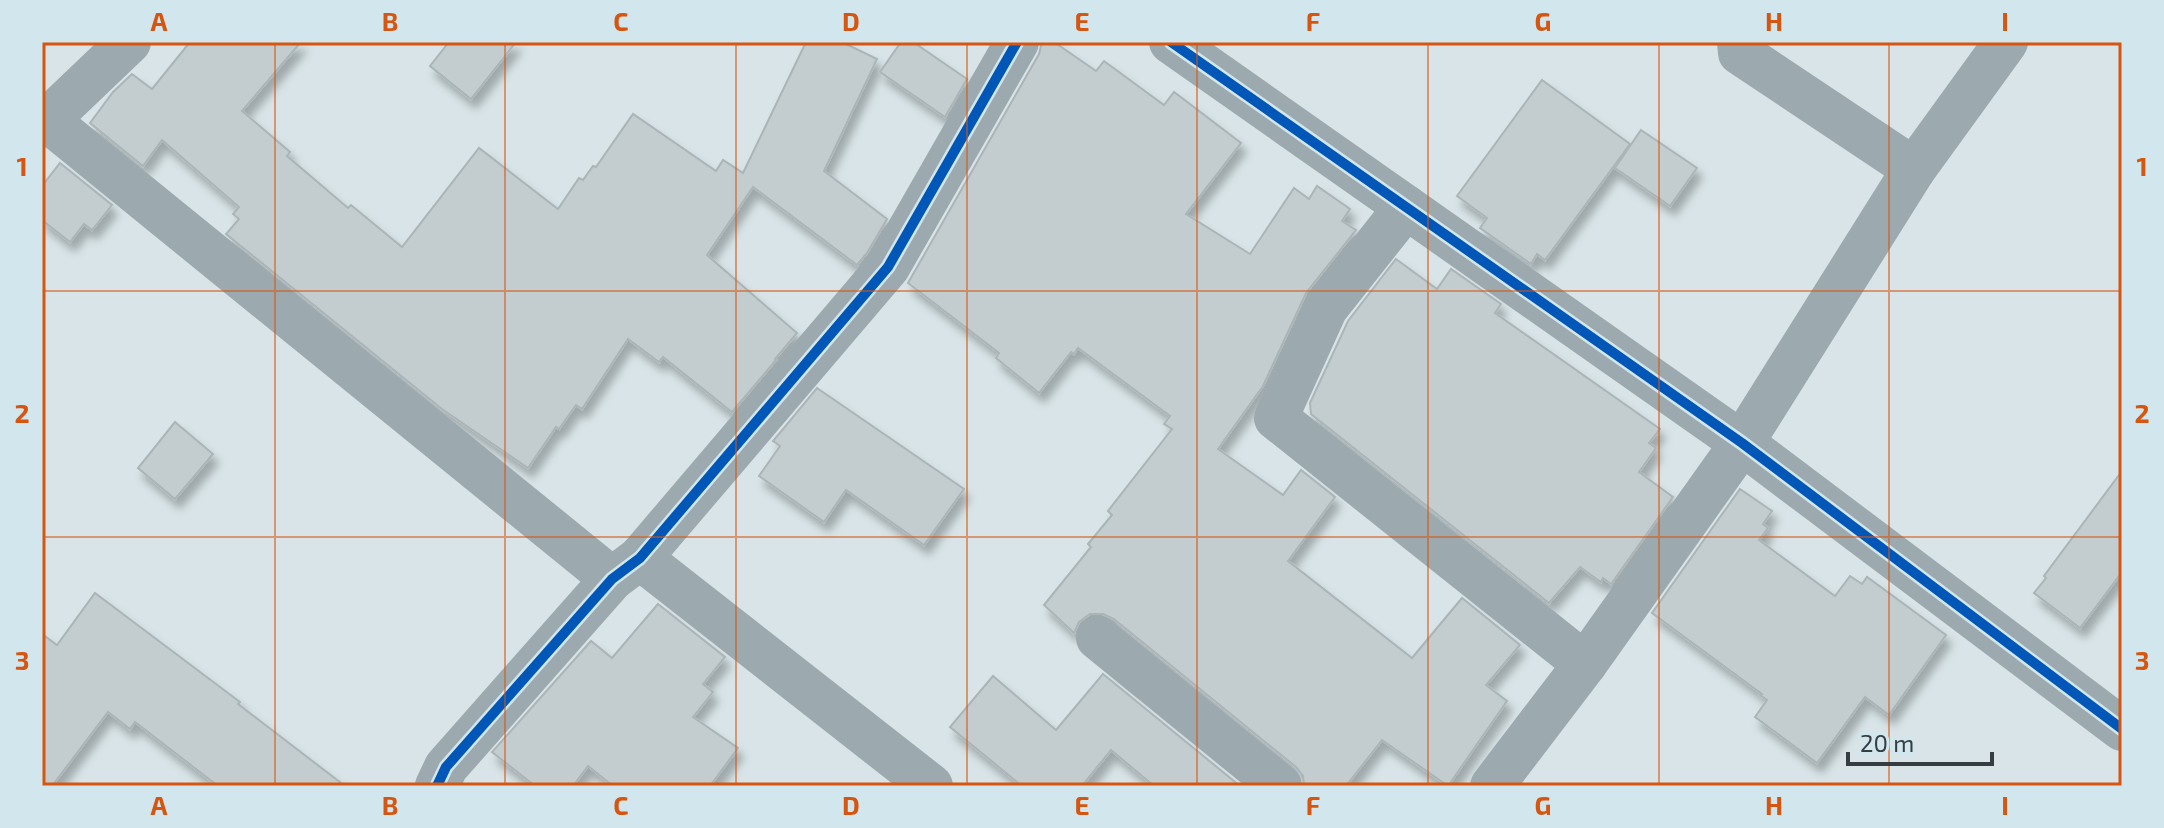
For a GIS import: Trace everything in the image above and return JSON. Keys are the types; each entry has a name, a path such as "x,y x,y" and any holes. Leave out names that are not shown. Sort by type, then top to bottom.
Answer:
{"street":[{"path":"129,42 44,120 626,568 931,786"},
{"path":"437,786 446,767 626,568 888,267 1017,42"},
{"path":"1171,42 1742,443 2122,729"},
{"path":"1739,42 1740,53 1914,169"},
{"path":"1492,786 1585,664 1742,443 1914,169 2006,42"},
{"path":"1406,207 1326,308 1276,418 1585,664"},
{"path":"1098,638 1280,786"}],"building":[{"path":"190,42 301,42 242,111 290,152 287,156 348,208 351,205 402,247 479,148 558,209 579,178 583,180 593,166 596,167 633,114 716,171 723,160 743,173 806,42 842,42 877,59 824,171 887,219 857,265 753,187 707,255 797,333 776,360 732,412 663,357 659,362 628,339 582,409 576,405 559,429 556,427 528,468 442,409 226,234 239,219 233,214 239,207 162,140 143,166 90,123 113,92 132,74 152,89"},
{"path":"449,42 516,42 471,99 430,66"},
{"path":"901,42 913,42 967,79 945,117 880,72"},
{"path":"1042,42 1054,42 1096,71 1104,61 1164,105 1174,92 1241,143 1186,214 1250,254 1294,188 1309,199 1317,186 1350,209 1342,221 1356,230 1306,293 1263,386 1218,449 1283,495 1301,470 1335,497 1288,561 1412,658 1462,598 1520,645 1486,685 1507,701 1448,786 1382,740 1346,786 1304,786 1303,776 1296,767 1114,619 1103,614 1090,614 1079,622 1074,633 1044,605 1091,547 1088,544 1112,515 1108,511 1172,429 1164,424 1170,416 1078,348 1074,354 1071,352 1039,393 996,358 999,353 908,283 1039,54"},
{"path":"1542,80 1630,144 1545,260 1537,254 1531,264 1480,228 1487,218 1457,196"},
{"path":"1641,130 1697,168 1670,206 1615,168"},
{"path":"60,163 112,205 92,230 84,224 70,242 42,220 42,186"},
{"path":"1396,259 1437,289 1451,269 1501,304 1495,313 1660,429 1649,443 1656,448 1639,472 1673,497 1611,584 1603,578 1601,582 1580,567 1549,603 1311,414 1310,403 1348,321"},
{"path":"817,388 964,489 924,545 846,490 824,522 759,476 780,446 773,441"},
{"path":"175,422 213,454 175,499 138,468"},
{"path":"2122,471 2122,572 2080,628 2034,593"},
{"path":"1740,489 1772,511 1763,524 1768,528 1759,540 1835,596 1850,576 1862,584 1867,577 1946,635 1889,715 1865,697 1817,763 1755,717 1767,700 1762,694 1652,613"},
{"path":"95,593 345,786 218,786 135,722 130,729 108,712 52,786 42,786 42,634 57,645"},
{"path":"658,604 725,657 703,684 713,692 693,717 738,748 710,786 613,786 588,766 573,786 535,786 492,752 591,641 612,658"},
{"path":"1103,674 1240,786 1154,786 1111,750 1082,786 1022,786 950,727 993,676 1056,730"}],"cycle path":[{"path":"437,786 446,767 612,579 640,558 888,267 1017,42"},
{"path":"1171,42 1742,443 2122,729"}]}
